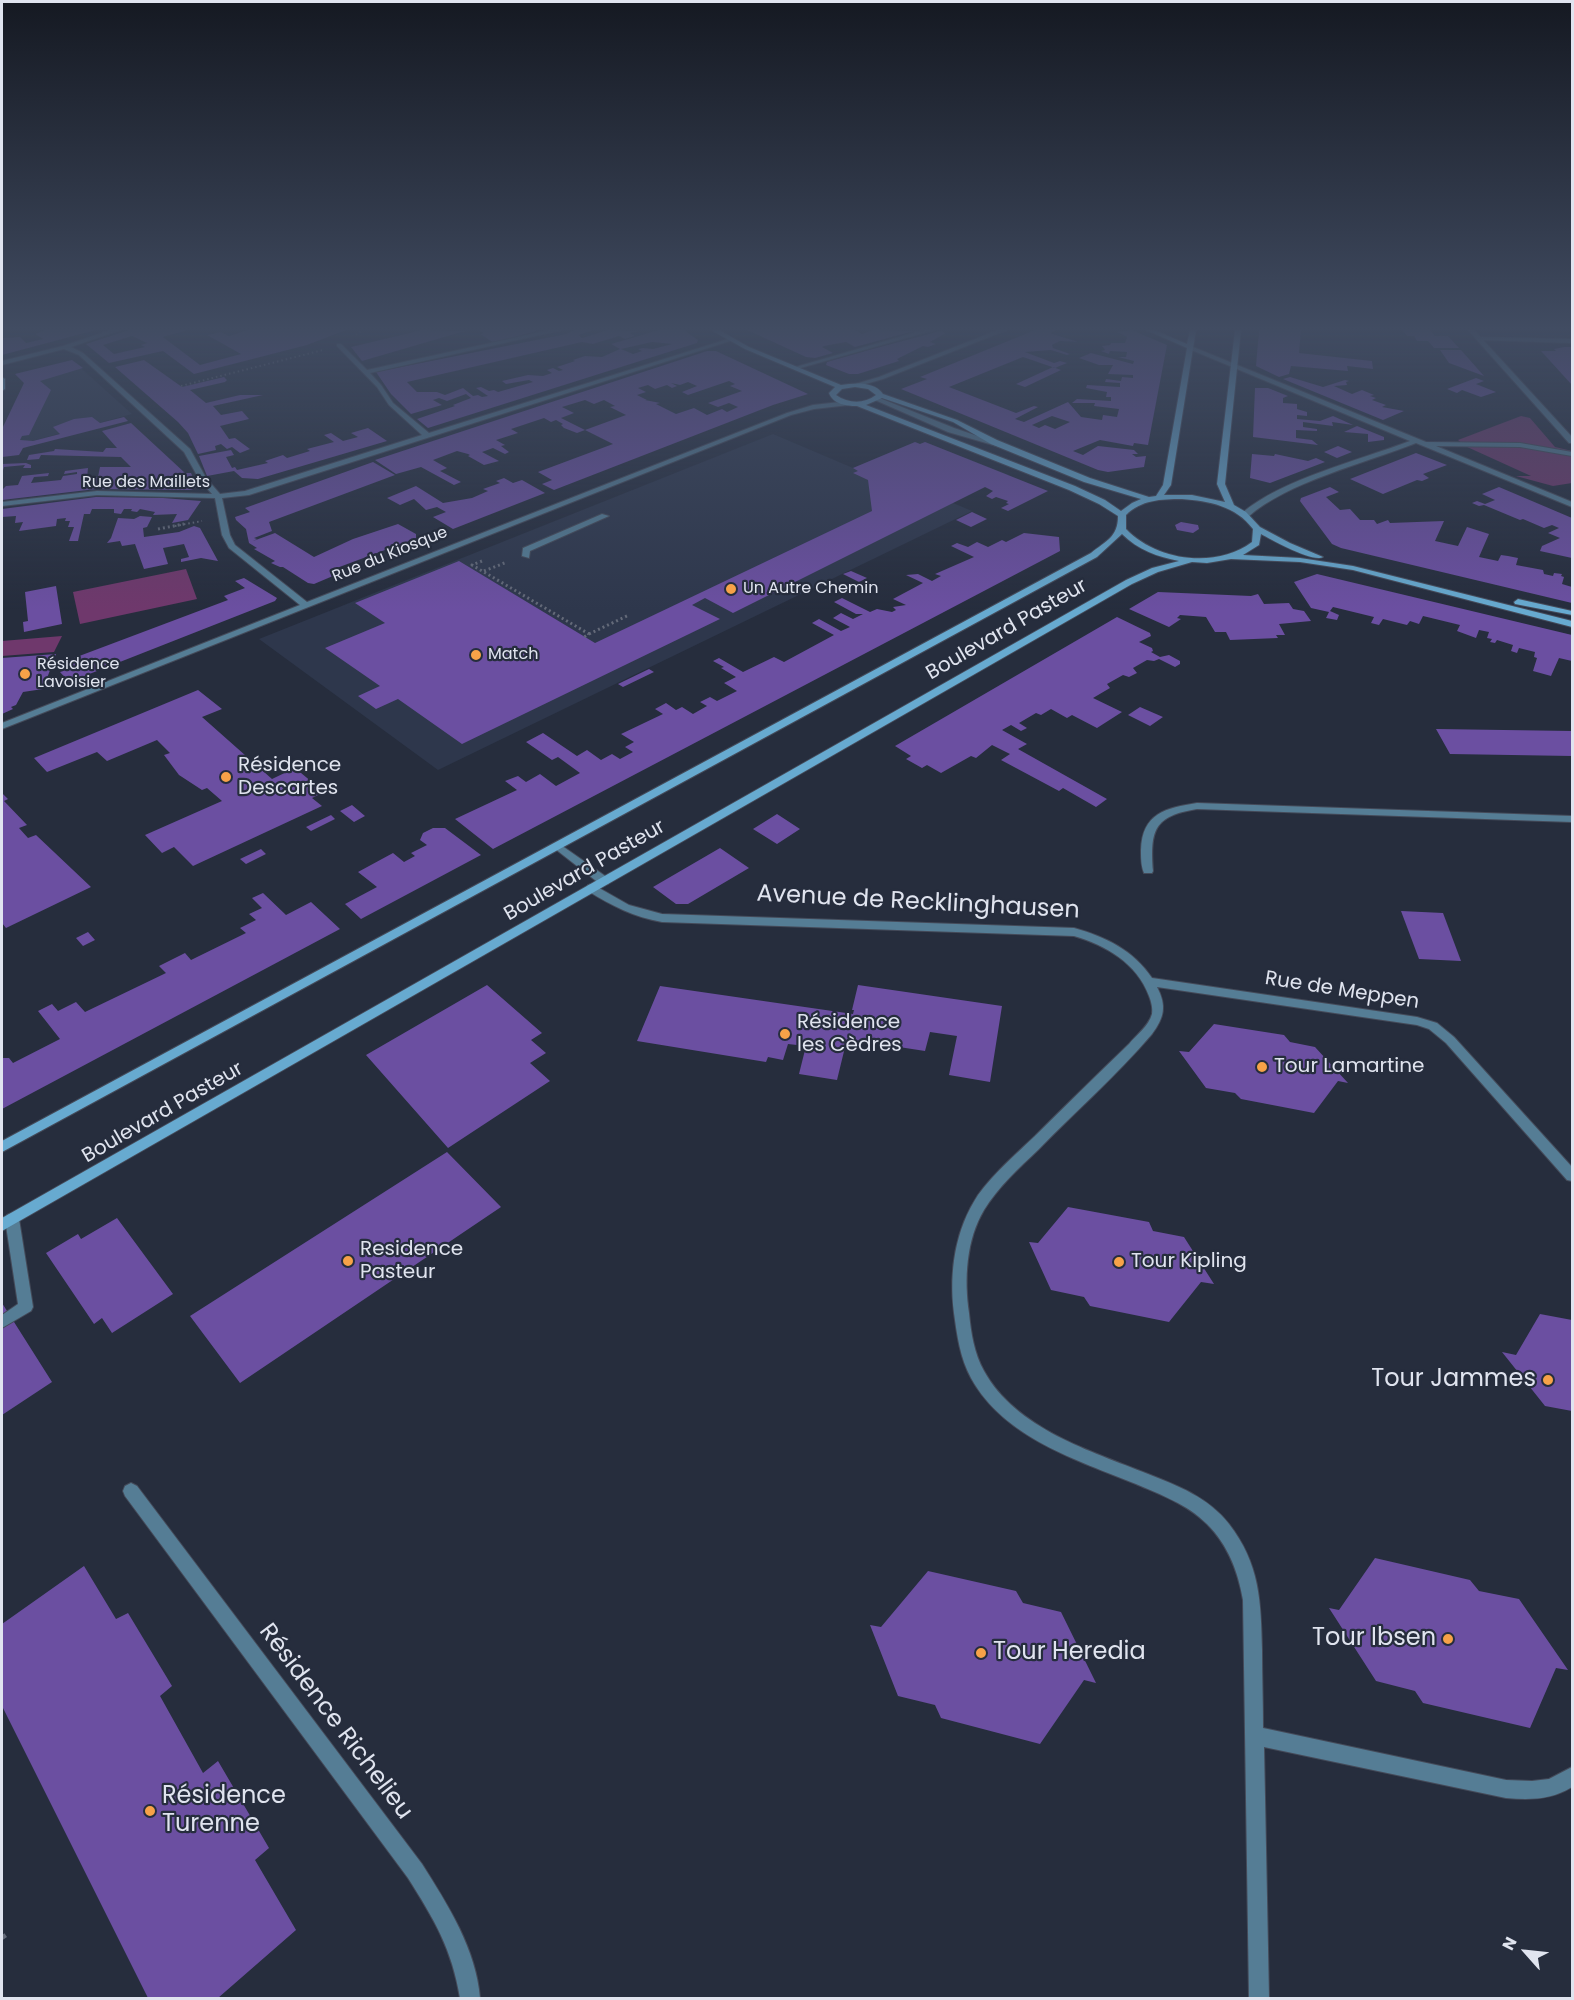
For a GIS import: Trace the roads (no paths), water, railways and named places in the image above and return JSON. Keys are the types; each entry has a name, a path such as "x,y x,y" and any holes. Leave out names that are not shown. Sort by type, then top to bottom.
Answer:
{"main road":[{"path":"903,423 1072,488 1102,502 1122,515"},
{"path":"1178,423 1167,485 1154,498 1132,505 1122,515 1122,529 1129,538 1150,550 1191,560 1232,557 1300,560 1353,568 1572,624"},
{"path":"1227,423 1221,484 1232,507"},
{"path":"1001,445 1106,487 1154,498 1191,497 1232,507 1245,515 1257,529 1287,545 1353,568"},
{"name":"Boulevard Pasteur","path":"2,1146 1094,555 1114,539 1122,529"},
{"path":"1232,557 1252,547 1258,538 1257,529"},
{"name":"Boulevard Pasteur","path":"7,1222 1129,582 1161,568 1191,560"},
{"path":"1469,596 1572,613"}],"street":[{"path":"157,423 187,451 203,479 218,496 226,535 237,552 305,605"},
{"path":"413,423 428,436"},
{"name":"Rue des Maillets","path":"2,504 97,493 218,496 259,489 468,423"},
{"name":"Rue du Kiosque","path":"2,726 765,423"},
{"path":"936,423 1001,445"},
{"path":"1373,423 1572,505"},
{"path":"1556,423 1572,441"},
{"path":"1245,515 1252,507 1278,493 1416,441"},
{"path":"1425,445 1434,442 1520,445 1548,448 1572,454"},
{"path":"526,553 530,543 561,530 580,527 605,516"},
{"path":"1148,871 1145,845 1149,826 1159,816 1175,809 1197,806 1572,819"},
{"name":"Avenue de Recklinghausen","path":"558,846 620,906 646,916 1074,932 1104,941 1120,951 1131,960 1149,982 1158,1002 1158,1012 1153,1023 1133,1047 997,1182 972,1219 964,1237 960,1257 960,1312 967,1347 975,1370 986,1390 1007,1412 1047,1438 1179,1495 1204,1510 1222,1528 1238,1551 1249,1583 1256,1736 1259,1998"},
{"name":"Rue de Meppen","path":"1149,982 1417,1021 1433,1026 1450,1040 1572,1176"},
{"path":"2,1322 26,1307 7,1222"},
{"name":"Résidence Richelieu","path":"131,1491 415,1871 439,1907 457,1943 470,1998"},
{"path":"1256,1736 1506,1789 1545,1790 1566,1782 1572,1776"}],"place":[{"name":"Un Autre Chemin","path":"731,589"},
{"name":"Match","path":"476,655"},
{"name":"Résidence Lavoisier","path":"25,674"},
{"name":"Résidence Descartes","path":"226,777"},
{"name":"Résidence les Cèdres","path":"785,1034"},
{"name":"Tour Lamartine","path":"1262,1067"},
{"name":"Residence Pasteur","path":"348,1261"},
{"name":"Tour Kipling","path":"1119,1262"},
{"name":"Tour Jammes","path":"1548,1380"},
{"name":"Tour Ibsen","path":"1448,1639"},
{"name":"Tour Heredia","path":"981,1653"},
{"name":"Résidence Turenne","path":"150,1811"}]}
